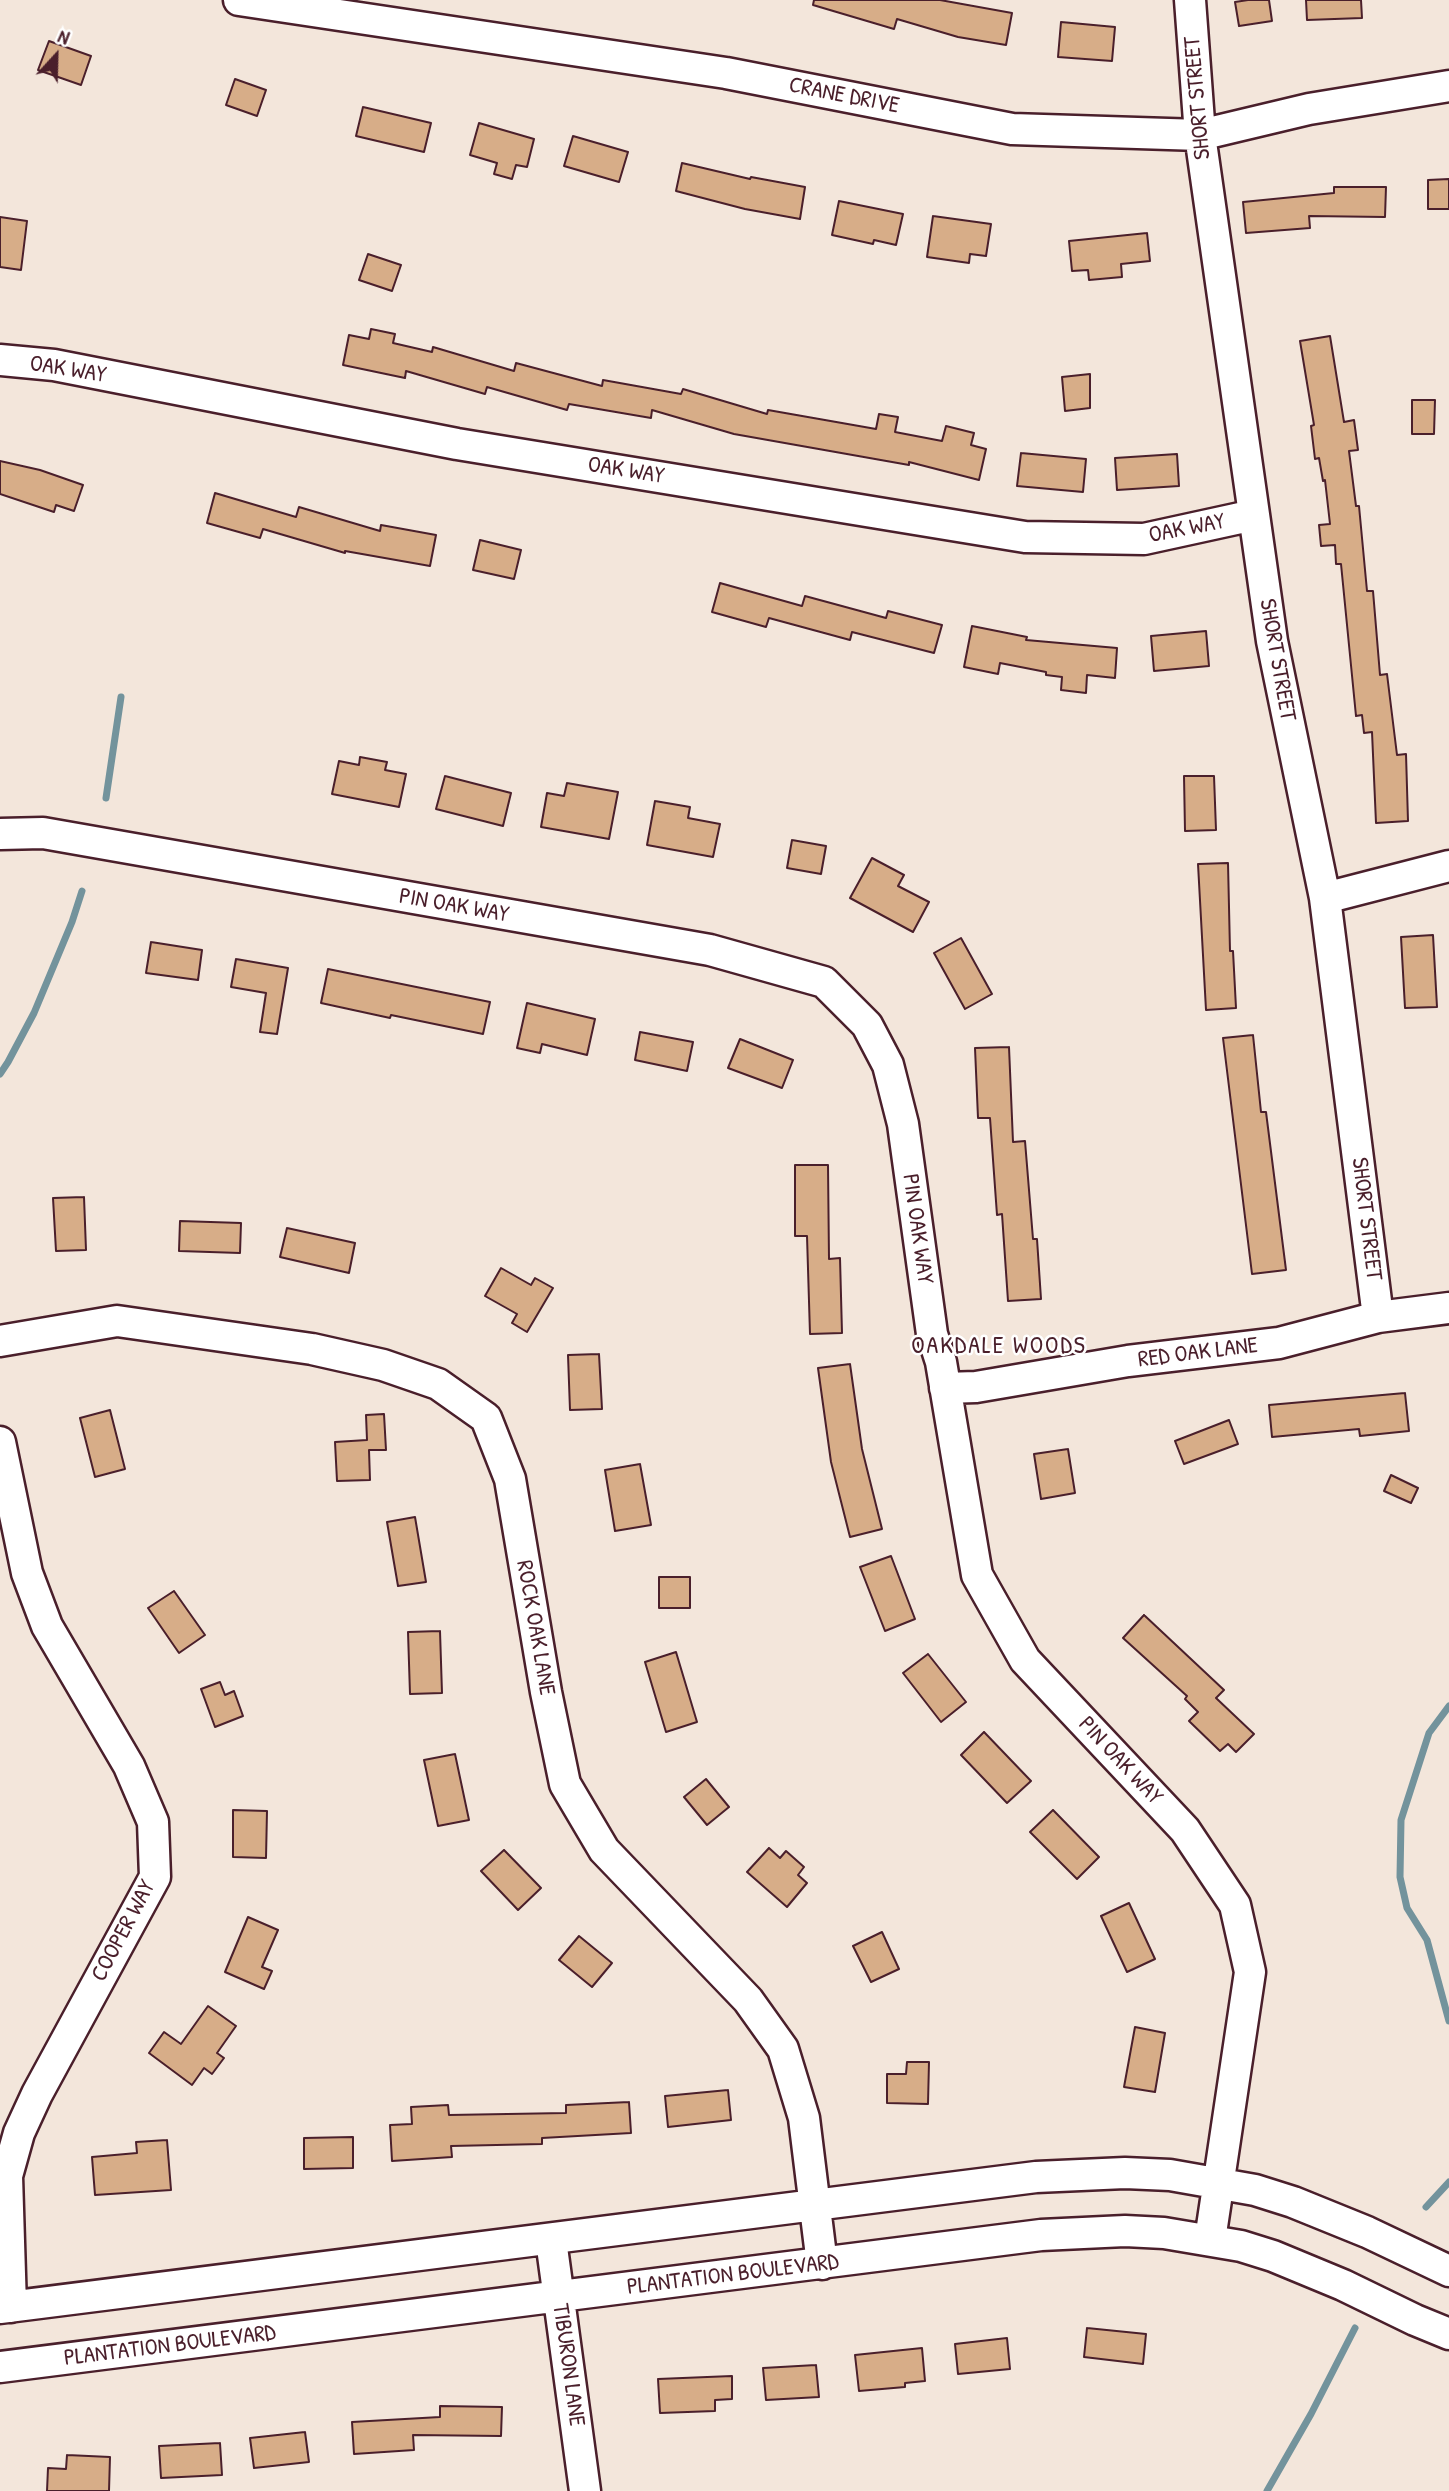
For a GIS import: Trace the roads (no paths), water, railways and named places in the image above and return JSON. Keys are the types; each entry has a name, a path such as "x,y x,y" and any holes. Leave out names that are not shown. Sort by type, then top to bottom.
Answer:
{"street":[{"name":"CRANE DRIVE","path":"239,0 726,73 1012,129 1200,135 1309,109 1449,86"},
{"name":"SHORT STREET","path":"1190,0 1200,135 1254,515 1272,640 1325,898 1378,1317"},
{"name":"OAK WAY","path":"0,360 54,365 457,444 1025,537 1144,539 1254,515"},
{"name":"PIN OAK WAY","path":"0,834 43,833 710,950 824,982 867,1025 888,1065 902,1124 932,1334 941,1362 977,1575 1025,1660 1185,1830 1235,1905 1250,1972 1210,2240"},
{"path":"1325,898 1449,866"},
{"name":"RED OAK LANE","path":"945,1388 976,1388 1128,1361 1279,1343 1378,1317 1449,1308"},
{"name":"ROCK OAK LANE","path":"0,1341 117,1321 313,1349 383,1365 438,1384 486,1418 510,1479 546,1692 565,1784 604,1850 748,2000 783,2049 804,2118 821,2264"},
{"name":"COOPER WAY","path":"0,1442 27,1573 47,1626 129,1766 139,1789 152,1822 155,1877 37,2094 19,2133 7,2176 5,2308"},
{"path":"5,2308 1036,2177 1125,2173 1170,2175 1255,2190 1293,2202 1367,2232 1449,2271"},
{"name":"PLANTATION BOULEVARD","path":"0,2367 1041,2235 1125,2231 1164,2233 1210,2240 1273,2256 1343,2284 1449,2334"},
{"name":"TIBURON LANE","path":"551,2240 585,2491"}],"waterway":[{"path":"106,798 121,697"},
{"path":"0,1074 34,1013 82,891"},
{"path":"1449,1706 1429,1733 1401,1820 1400,1877 1407,1908 1427,1940 1449,2021"},
{"path":"1426,2207 1449,2182"},
{"path":"1267,2491 1311,2414 1355,2328"}],"district":[{"name":"OAKDALE WOODS","path":"999,1347"}]}
